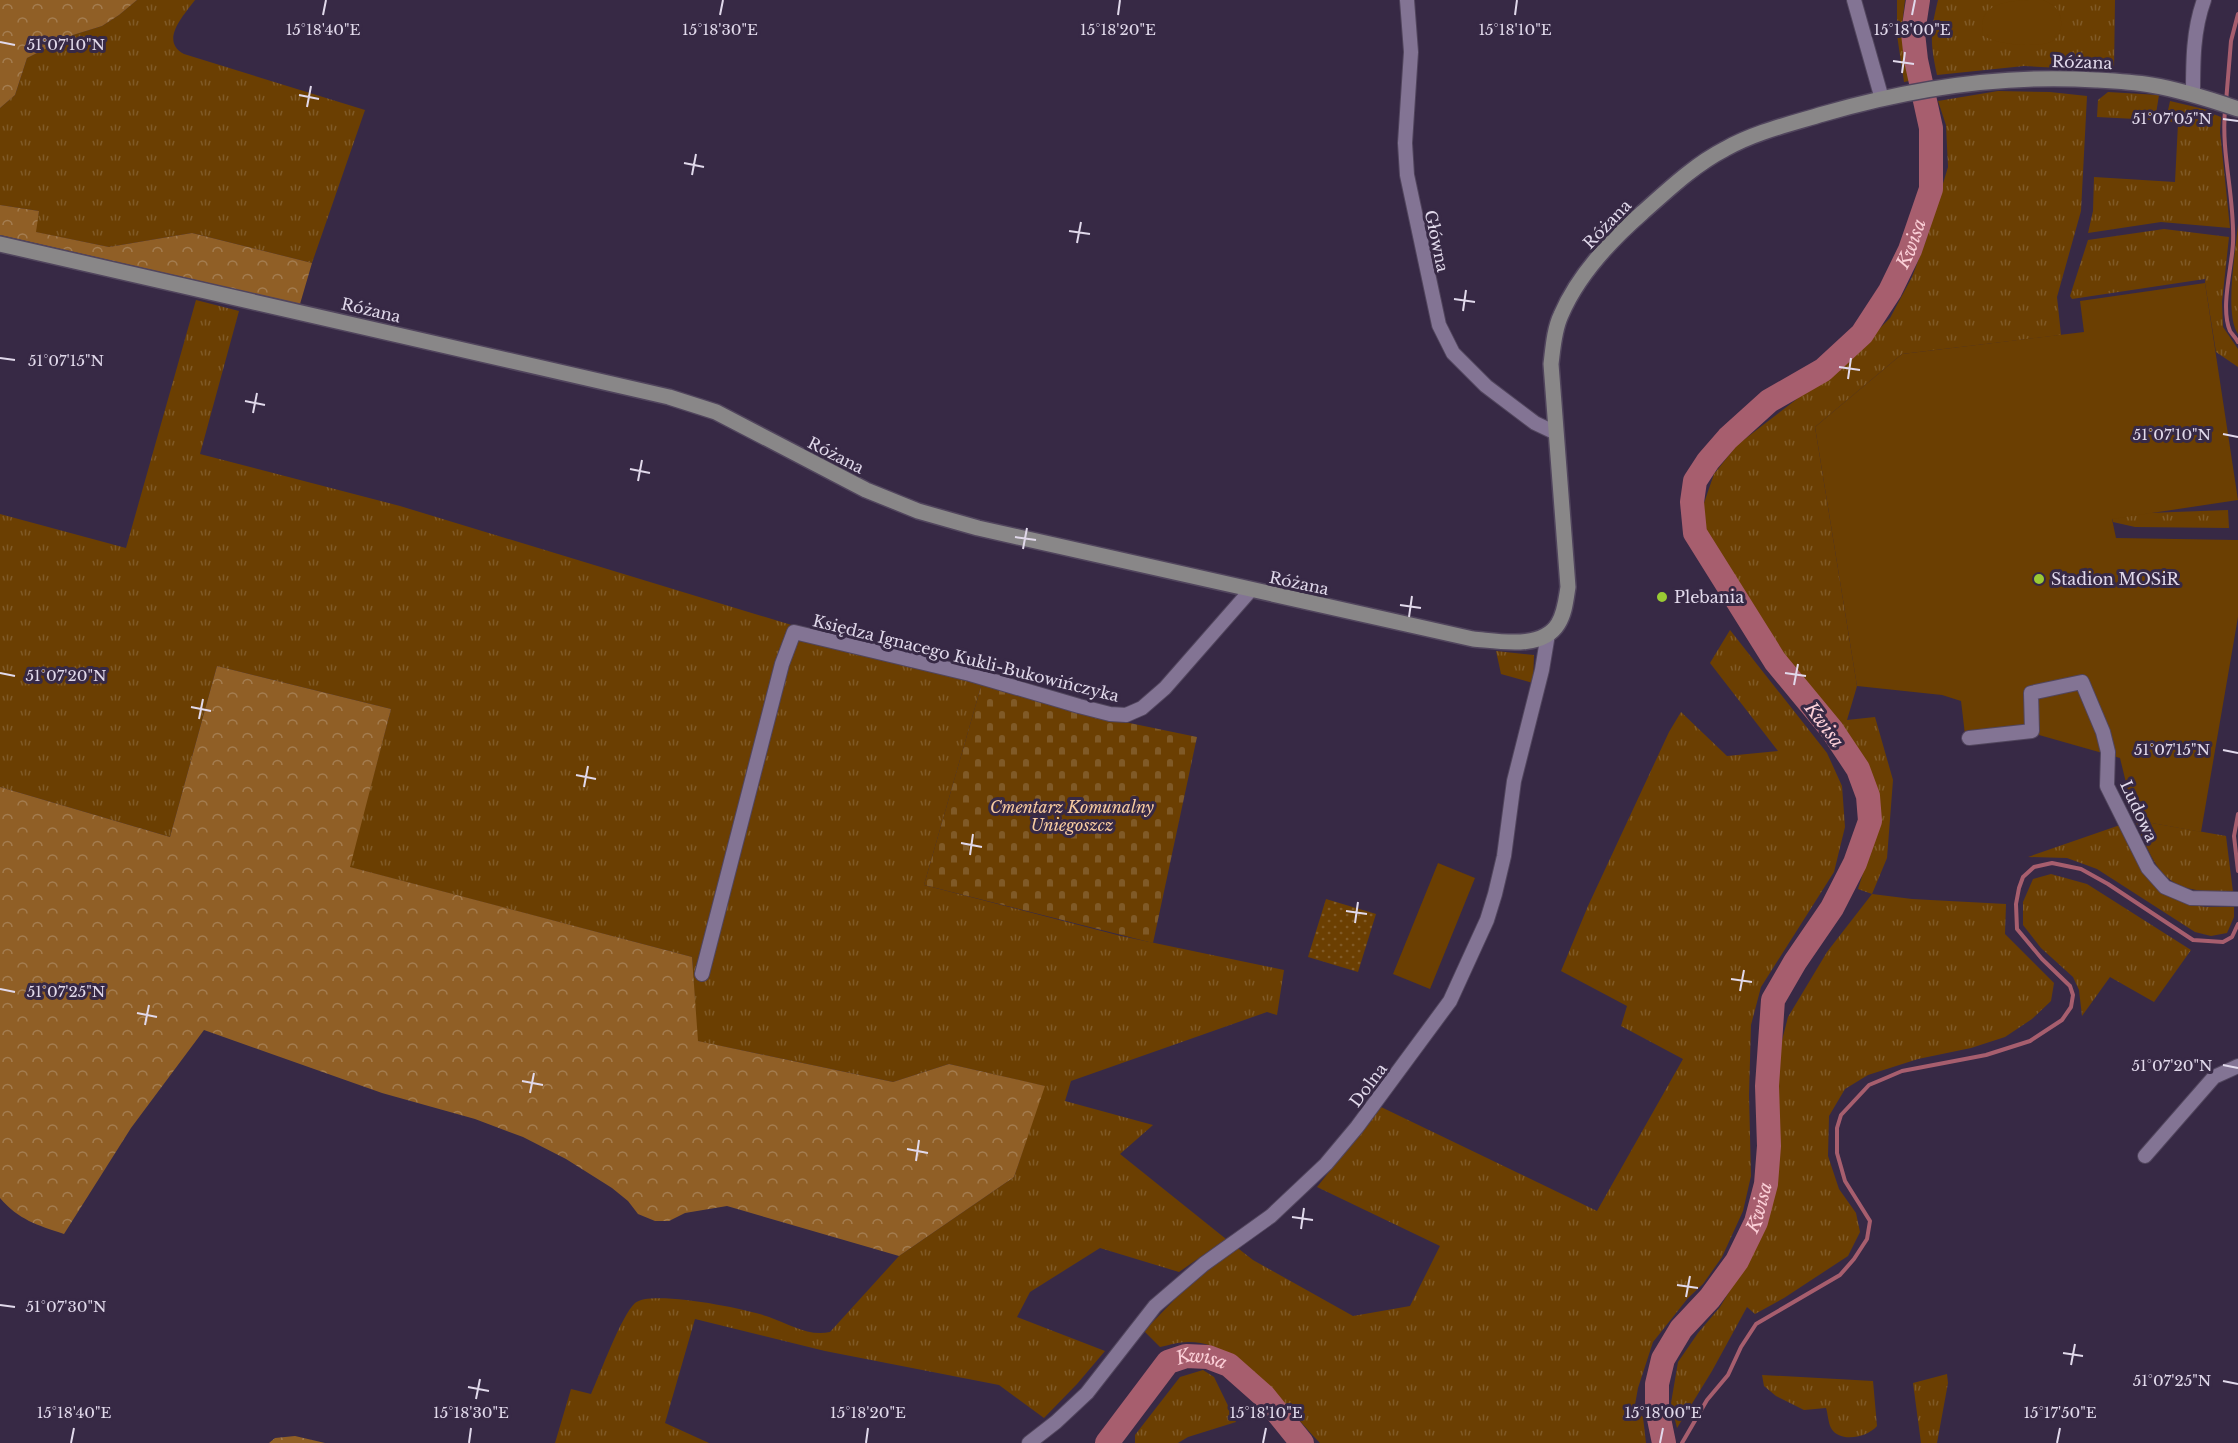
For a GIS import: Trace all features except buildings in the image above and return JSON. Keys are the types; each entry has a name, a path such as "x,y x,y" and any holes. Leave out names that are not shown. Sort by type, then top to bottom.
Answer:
{"street":[{"name":"Główna","path":"1407,0 1411,52 1405,143 1407,175 1439,326 1453,353 1486,386 1535,423 1556,433"},
{"path":"1854,0 1882,99"},
{"path":"2193,94 2196,28 2204,0"},
{"name":"Różana","path":"0,244 669,397 716,412 866,490 918,511 1020,538 1473,639 1522,641 1533,640 1548,634 1558,624 1568,587 1551,364 1554,340 1561,315 1587,270 1621,231 1672,186 1723,150 1746,138 1900,94 1955,85 1995,80 2083,79 2149,84 2193,94 2238,109"},
{"name":"Księdza Ignacego Kukli-Bukowińczyka","path":"702,974 782,664 794,632 970,674 1110,714 1126,715 1142,708 1165,688 1250,591"},
{"name":"Dolna","path":"1029,1443 1087,1393 1155,1306 1204,1264 1271,1216 1326,1164 1363,1120 1450,1001 1487,920 1495,894 1504,856 1514,781 1542,670 1548,634"},
{"name":"Ludowa","path":"1969,738 2032,731 2031,693 2082,682 2103,732 2108,752 2107,786 2148,868 2165,887 2192,898 2238,899"},
{"path":"2145,1156 2214,1077 2238,1066"}],"green space":[{"path":"0,0 137,0 102,26 73,35 27,58 15,95 0,108"},
{"path":"137,0 195,0 180,20 174,35 177,49 184,54 365,110 312,263 192,233 109,247 35,232 39,211 0,205 0,108 15,95 27,58 73,35 102,26"},
{"path":"1897,0 1905,0 1902,25 1909,81 1904,82 1897,35"},
{"path":"1938,0 2115,0 2114,71 2024,66 1937,75 1932,38"},
{"path":"2043,0 2055,7 2060,16 2061,27 2053,41 2024,45 1996,41 1983,35 1982,23 1985,15 1991,9 2010,2"},
{"path":"1998,91 2050,92 2087,96 2081,211 2057,297 2061,335 1902,354 1815,427 1857,686 1847,720 1875,717 1893,780 1887,858 1872,894 1858,889 1870,851 1877,816 1873,778 1793,668 1704,527 1704,503 1714,474 1737,445 1849,359 1890,318 1912,277 1948,167 1946,125 1938,101"},
{"path":"2108,92 2159,95 2155,120 2097,117 2098,100"},
{"path":"2170,101 2212,111 2213,114 2221,117 2220,132 2230,228 2161,222 2088,233 2093,211 2094,177 2175,182 2178,124 2166,120"},
{"path":"0,205 39,211 36,232 109,247 192,233 312,263 300,304 0,235"},
{"path":"2238,224 2238,334 2234,325 2231,297"},
{"path":"2164,229 2229,237 2222,302 2223,327 2238,349 2238,367 2216,352 2205,283 2206,274 2205,279 2072,299 2070,296 2088,240"},
{"name":"Stadion MOSiR","path":"2205,283 2238,500 2112,519 2116,538 2238,540 2238,617 2201,832 2135,820 2120,758 2039,735 1966,743 1961,701 1942,695 1857,686 1815,427 1902,354 2084,332 2080,301"},
{"path":"196,300 239,311 200,454 400,506 982,683 924,885 1121,936 1284,970 1277,1015 1267,1012 1071,1081 1065,1101 1153,1125 1120,1154 1226,1239 1179,1272 1100,1248 1030,1292 1017,1317 1105,1351 1044,1418 999,1385 825,1351 695,1319 665,1423 709,1443 555,1443 571,1389 591,1394 623,1320 635,1303 644,1299 679,1299 722,1305 769,1317 814,1333 830,1332 899,1256 1014,1177 1044,1086 949,1064 893,1082 697,1041 692,957 349,867 391,709 217,666 170,837 0,787 0,514 126,548"},
{"path":"2228,510 2229,528 2135,527 2113,522 2112,518 2148,513"},
{"path":"1730,630 1827,753 1842,786 1845,827 1834,872 1761,987 1751,1025 1749,1095 1751,1176 1743,1211 1722,1257 1703,1284 1688,1298 1653,1342 1638,1388 1634,1410 1643,1417 1646,1443 1320,1443 1261,1379 1226,1352 1208,1345 1188,1342 1160,1347 1144,1331 1176,1298 1235,1246 1253,1260 1353,1316 1410,1306 1440,1246 1317,1187 1381,1107 1597,1211 1683,1059 1621,1026 1627,1006 1561,971 1588,906 1669,732 1681,712 1727,756 1778,751 1710,663"},
{"path":"1496,651 1534,655 1533,683 1501,674"},
{"path":"217,666 391,709 350,867 692,957 698,1041 893,1082 949,1064 1045,1086 1014,1177 899,1256 727,1206 685,1213 669,1221 655,1221 638,1214 628,1201 612,1188 566,1159 523,1137 475,1119 382,1093 204,1030 131,1128 64,1234 21,1217 0,1198 0,787 170,837"},
{"name":"Cmentarz Komunalny Uniegoszcz","path":"982,683 1086,714 1197,737 1153,943 924,885"},
{"path":"2135,820 2226,836 2233,892 2193,889 2179,885 2168,878 2151,856"},
{"path":"2120,825 2166,894 2184,903 2205,907 2234,907 2234,917 2227,933 2211,936 2195,932 2097,869 2067,858 2028,857"},
{"path":"1438,863 1475,878 1430,989 1393,974"},
{"path":"2051,874 2087,884 2191,950 2154,1002 2110,977 2082,1016 2079,990 2073,977 2041,948 2023,925 2023,902 2033,879"},
{"path":"1872,894 1912,899 2006,904 2005,934 2054,983 2051,1001 2032,1019 2005,1037 1971,1048 1918,1059 1868,1075 1845,1089 1829,1116 1828,1156 1839,1189 1856,1213 1860,1232 1848,1256 1755,1314 1747,1307 1677,1428 1671,1403 1678,1362 1720,1307 1741,1272 1773,1202 1777,1137 1773,1075 1788,1017 1827,952"},
{"path":"1326,899 1376,914 1358,972 1308,957"},
{"path":"1203,1370 1214,1377 1236,1422 1188,1437 1178,1443 1135,1443 1135,1435 1180,1377"},
{"path":"1947,1374 1948,1383 1937,1443 1921,1443 1913,1383"},
{"path":"1762,1375 1873,1381 1877,1426 1860,1436 1840,1436 1831,1428 1826,1408 1804,1410 1776,1396 1764,1386"},
{"path":"295,1436 325,1443 269,1443 275,1438"}],"waterway":[{"name":"Kwisa","path":"1664,1443 1657,1409 1657,1384 1663,1359 1681,1329 1710,1298 1737,1261 1756,1222 1766,1184 1769,1146 1767,1086 1773,1000 1795,962 1832,908 1855,863 1870,821 1868,796 1858,769 1832,730 1775,661 1695,533 1692,502 1695,481 1708,461 1728,438 1769,401 1823,370 1862,334 1890,291 1910,250 1931,189 1931,128 1916,60 1913,33 1918,0"},
{"path":"2226,102 2231,41 2238,14"},
{"path":"2225,110 2225,143 2233,226 2226,311 2230,331 2238,342"},
{"path":"2238,814 2234,836 2238,871"},
{"path":"1682,1443 1707,1400 1728,1375 1741,1347 1756,1324 1840,1275 1867,1239 1870,1221 1845,1181 1837,1153 1837,1128 1841,1115 1869,1085 1902,1071 1986,1055 2030,1041 2062,1020 2071,1007 2073,995 2070,986 2042,959 2017,929 2016,904 2023,877 2034,867 2052,863 2081,869 2193,940 2223,942 2232,937 2238,924"},
{"name":"Kwisa","path":"1107,1443 1168,1362 1186,1356 1208,1357 1229,1365 1264,1396 1302,1443"}],"place":[{"name":"Stadion MOSiR","path":"2039,579"},
{"name":"Plebania","path":"1662,597"}]}
